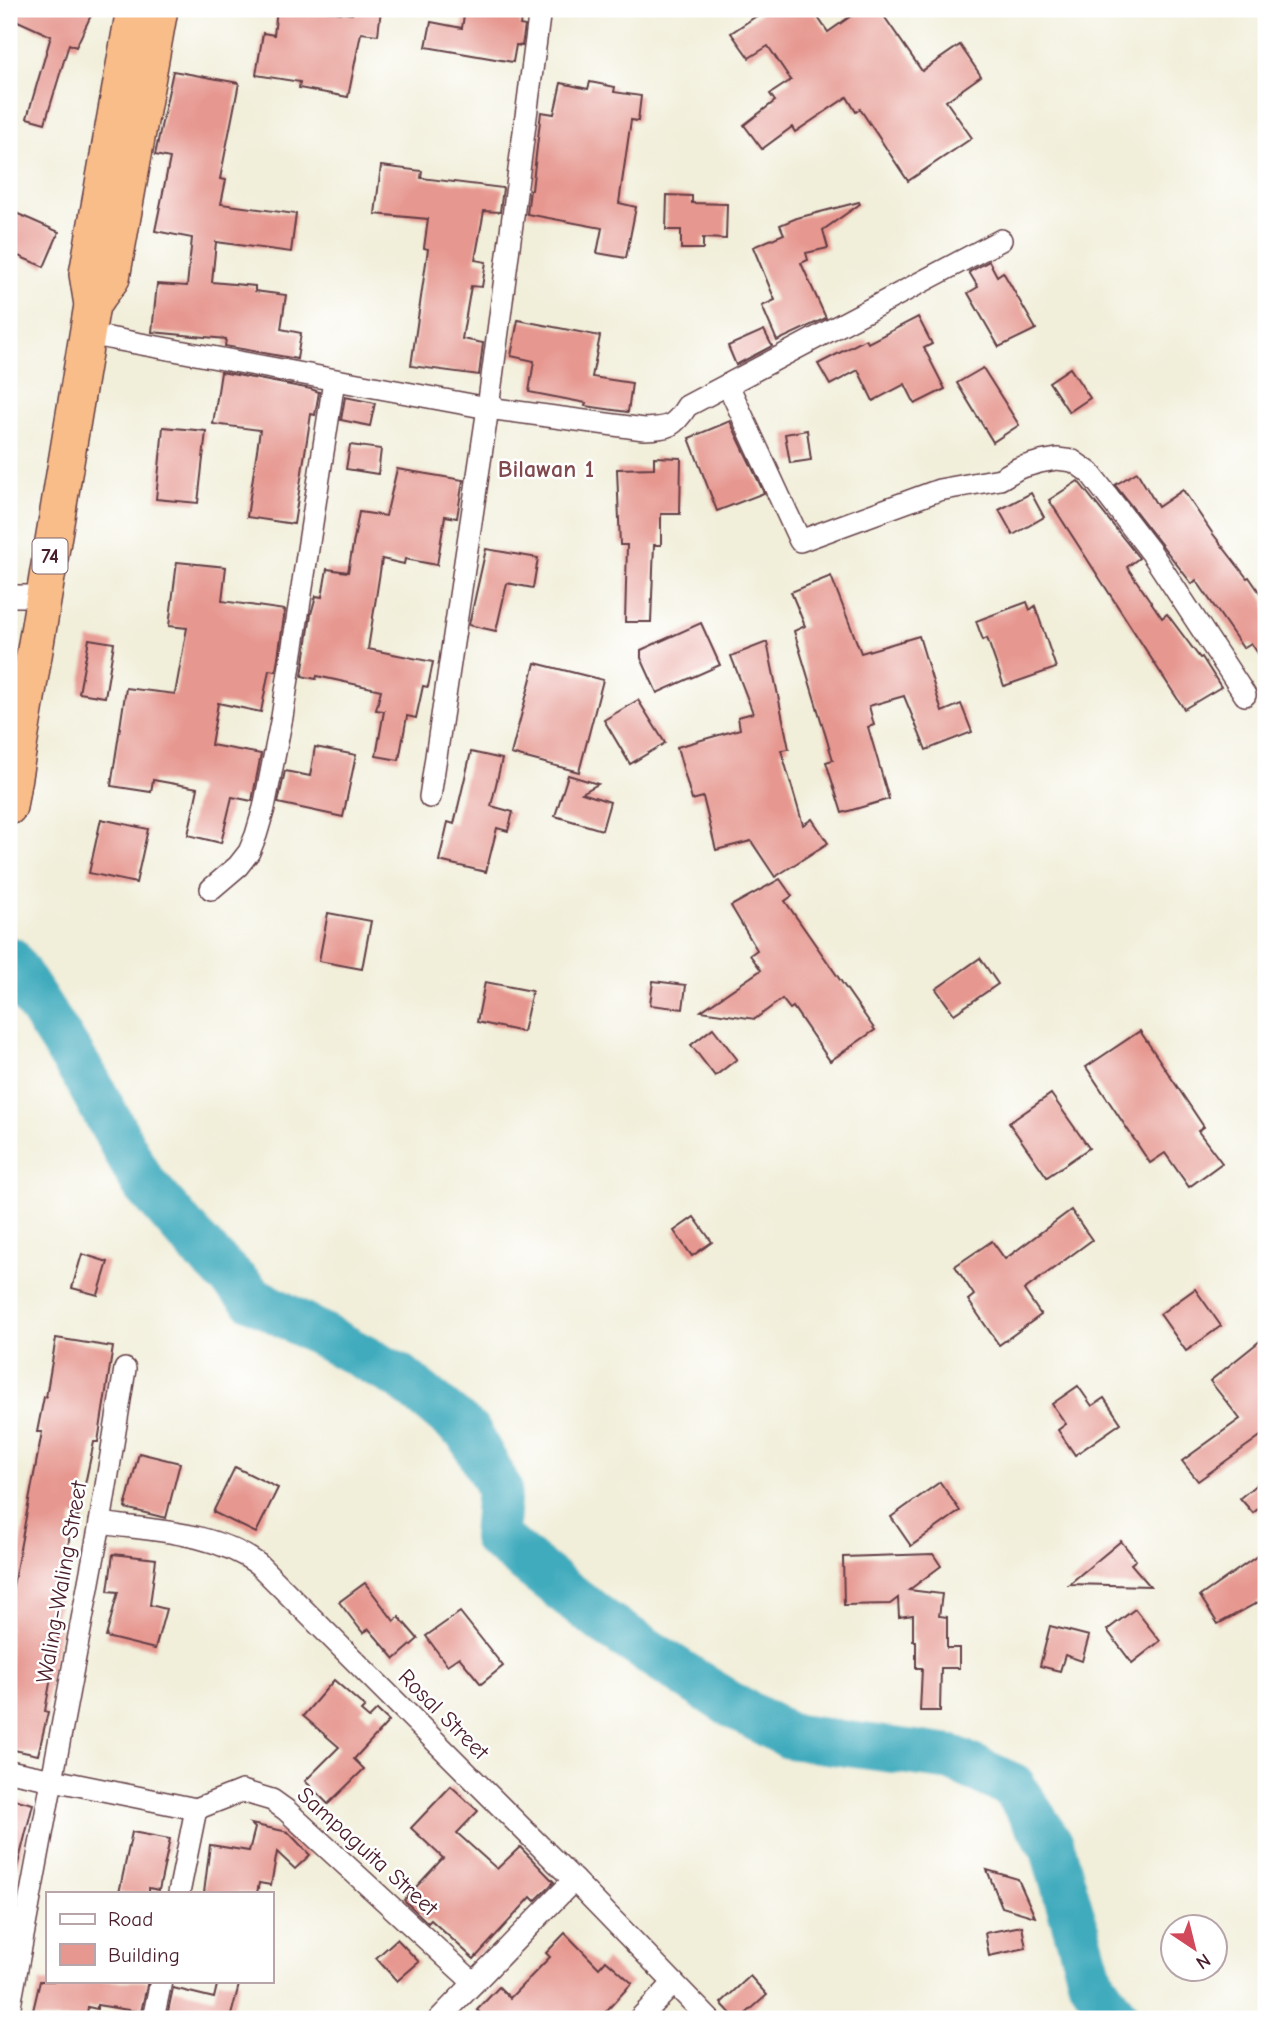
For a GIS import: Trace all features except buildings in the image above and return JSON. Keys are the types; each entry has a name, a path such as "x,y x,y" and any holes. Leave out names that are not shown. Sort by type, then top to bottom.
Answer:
{"highway":[{"name":"74","path":"9,807 89,319 87,274 134,9"},
{"name":"74","path":"89,319 112,278 160,9"}],"street":[{"path":"430,797 488,408 540,9"},
{"path":"89,319 334,381 488,408 632,428 662,428 676,423 687,406 1001,240"},
{"path":"211,889 238,866 248,852 264,808 282,717 334,381"},
{"path":"728,385 800,541 939,490 1000,479 1019,468 1040,462 1057,459 1073,461 1090,473 1151,552 1245,695"},
{"path":"9,596 43,596"},
{"name":"Waling-Waling Street","path":"9,2011 100,1523 125,1369"},
{"name":"Rosal Street","path":"100,1523 216,1541 239,1551 258,1564 709,2019"},
{"path":"9,1771 197,1809 179,1892"},
{"name":"Sampaguita Street","path":"197,1809 242,1791 272,1800 474,1983"},
{"path":"439,2019 573,1880"},
{"path":"153,2019 161,1982"},
{"path":"639,2019 674,1983"}],"waterway":[{"path":"9,959 87,1080 142,1181 200,1247 252,1298 402,1378 469,1433 499,1488 495,1537 605,1623 728,1703 789,1736 952,1758 1013,1786 1052,1846 1091,1981 1118,2019"}],"district":[{"name":"Bilawan 1","path":"546,469"}]}
